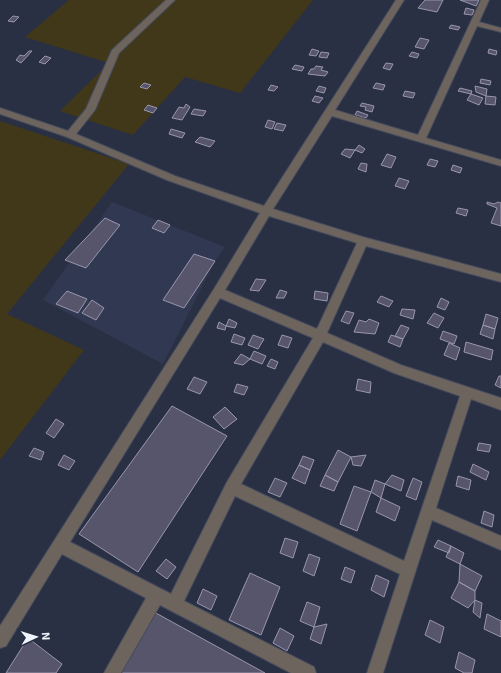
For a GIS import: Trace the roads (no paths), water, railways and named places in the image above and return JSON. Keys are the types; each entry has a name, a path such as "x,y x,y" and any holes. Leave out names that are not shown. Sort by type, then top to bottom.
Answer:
{"street":[{"path":"70,135 90,110 115,52 171,0"},
{"path":"0,640 400,0"},
{"path":"421,139 485,0"},
{"path":"474,23 501,30"},
{"path":"0,111 70,135 171,178 267,211 363,241 501,278"},
{"path":"330,112 501,162"},
{"path":"174,605 232,487 320,336 363,241"},
{"path":"218,292 398,369 501,404"},
{"path":"375,673 467,393"},
{"path":"232,487 409,571"},
{"path":"428,511 501,543"},
{"path":"60,545 156,596 308,673"},
{"path":"112,673 156,596"}]}
